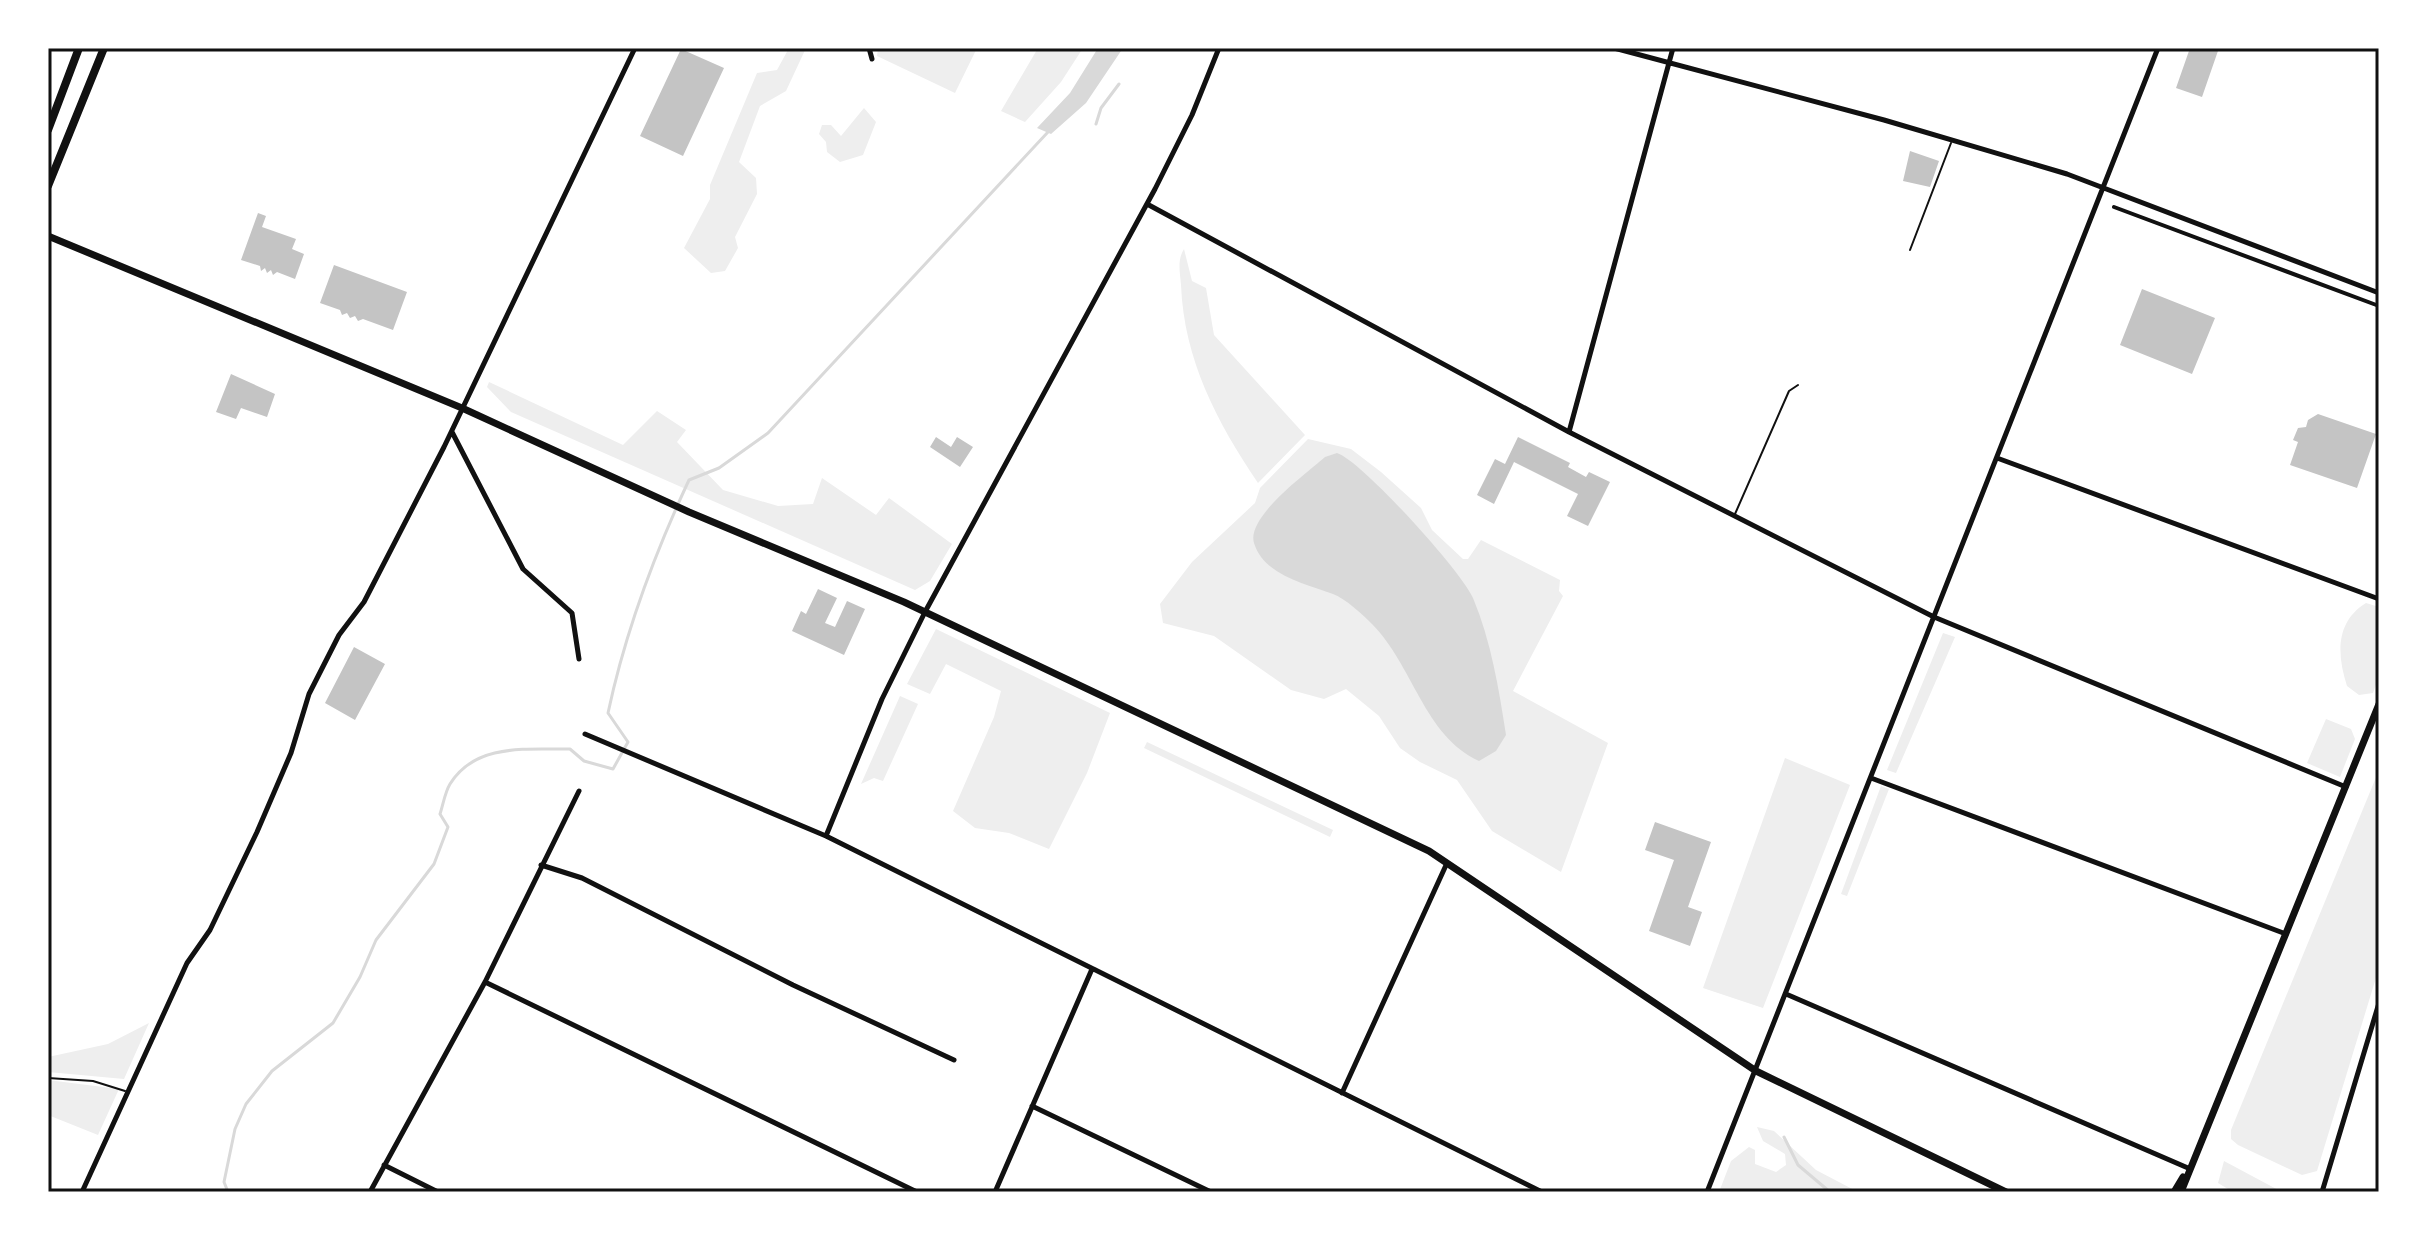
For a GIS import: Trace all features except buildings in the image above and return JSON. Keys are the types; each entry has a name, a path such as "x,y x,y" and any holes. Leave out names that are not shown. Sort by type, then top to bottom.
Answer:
{"main road":[{"path":"48,130 79,48"},
{"path":"48,186 104,48"},
{"path":"48,236 462,408 689,512 904,602 1447,862 1692,1031 1756,1071 2006,1192"},
{"path":"2181,1192 2188,1168 2379,704"},
{"path":"2174,1192 2188,1168"}],"street":[{"path":"82,1192 187,963 210,930 257,832 291,753 309,694 339,635 364,602 451,431 635,48"},
{"path":"869,48 872,59"},
{"path":"826,836 882,699 925,612 1147,204 1192,115 1219,48"},
{"path":"1614,48 1952,141 2103,187 2379,293"},
{"path":"1569,432 1673,48"},
{"path":"1707,1192 2158,48"},
{"path":"1147,204 1569,432 1934,617 2346,787"},
{"path":"2114,207 2379,306"},
{"path":"451,431 523,569 572,613 579,659"},
{"path":"1997,458 2379,599"},
{"path":"585,734 826,836 1542,1192"},
{"path":"1871,778 2286,934"},
{"path":"370,1192 485,982 579,791"},
{"path":"1342,1093 1447,862"},
{"path":"541,865 582,878 793,985 954,1060"},
{"path":"995,1192 1092,969"},
{"path":"485,982 917,1192"},
{"path":"1786,994 2188,1168"},
{"path":"2322,1192 2379,1003"},
{"path":"1032,1106 1211,1192"},
{"path":"384,1165 438,1192"}],"lane":[{"path":"1910,250 1952,141"},
{"path":"1735,515 1789,391 1798,385"},
{"path":"48,1078 93,1081 127,1091"}],"shaded area":[{"path":"789,48 806,48 786,91 760,106 739,162 756,178 757,194 735,237 738,248 725,271 711,273 684,248 710,199 710,185 757,73 777,70"},
{"path":"878,48 977,48 955,93 877,56"},
{"path":"1038,48 1083,48 1061,82 1025,122 1001,111"},
{"path":"1098,48 1123,48 1086,103 1051,134 1037,128 1070,93"},
{"path":"864,108 876,122 863,155 840,162 827,152 826,142 819,134 822,125 831,125 841,136"},
{"path":"1184,249 1192,281 1206,288 1214,335 1305,435 1258,483 1216,413 1196,365 1183,313 1180,257"},
{"path":"489,382 623,445 657,411 686,430 677,442 723,490 778,506 813,504 822,478 876,515 889,498 952,544 930,581 915,590 511,412 487,387"},
{"path":"1308,439 1351,449 1381,472 1421,508 1432,530 1463,559 1468,559 1481,540 1560,580 1559,591 1563,596 1513,691 1608,743 1561,872 1492,831 1457,780 1420,762 1400,748 1379,716 1346,689 1324,699 1291,690 1214,636 1163,623 1160,604 1192,562 1255,503 1260,488"},
{"path":"1337,453 1367,475 1410,519 1451,566 1473,598 1490,648 1506,735 1496,751 1479,761 1460,750 1445,735 1386,641 1368,620 1338,596 1277,571 1259,554 1254,543 1254,532 1268,509 1325,457"},
{"path":"2366,603 2379,607 2379,676 2373,693 2359,695 2347,686 2340,651 2344,629 2356,611"},
{"path":"936,629 1110,713 1087,773 1049,849 1009,833 975,828 953,811 994,717 1001,691 946,664 930,694 907,684"},
{"path":"1943,633 1955,637 1896,773 1887,770"},
{"path":"900,696 918,704 883,781 874,778 861,784"},
{"path":"2326,719 2351,729 2355,739 2340,777 2307,763"},
{"path":"1147,742 1333,830 1330,837 1144,748"},
{"path":"1785,758 1850,785 1763,1008 1703,988"},
{"path":"2379,770 2379,968 2317,1171 2302,1175 2238,1145 2231,1139 2231,1130"},
{"path":"1881,786 1889,789 1847,896 1841,894"},
{"path":"149,1023 124,1079 48,1072 48,1057 108,1044"},
{"path":"48,1080 119,1089 98,1135 48,1115"},
{"path":"1757,1127 1774,1131 1816,1170 1858,1192 1719,1192 1731,1161 1749,1147 1755,1150 1755,1164 1776,1172 1786,1165 1785,1154 1763,1141"},
{"path":"2224,1161 2282,1192 2233,1192 2218,1183"}],"waterway":[{"path":"1096,124 1101,108 1119,84"},
{"path":"228,1192 224,1182 235,1129 246,1104 272,1071 333,1023 360,977 376,940 434,864 448,827 440,814 450,784 461,770 474,761 521,749 570,749 584,761 613,769 628,742 608,713 615,683 642,595 689,480 719,468 768,433 1048,132"},
{"path":"1784,1137 1798,1165 1830,1192"}]}
